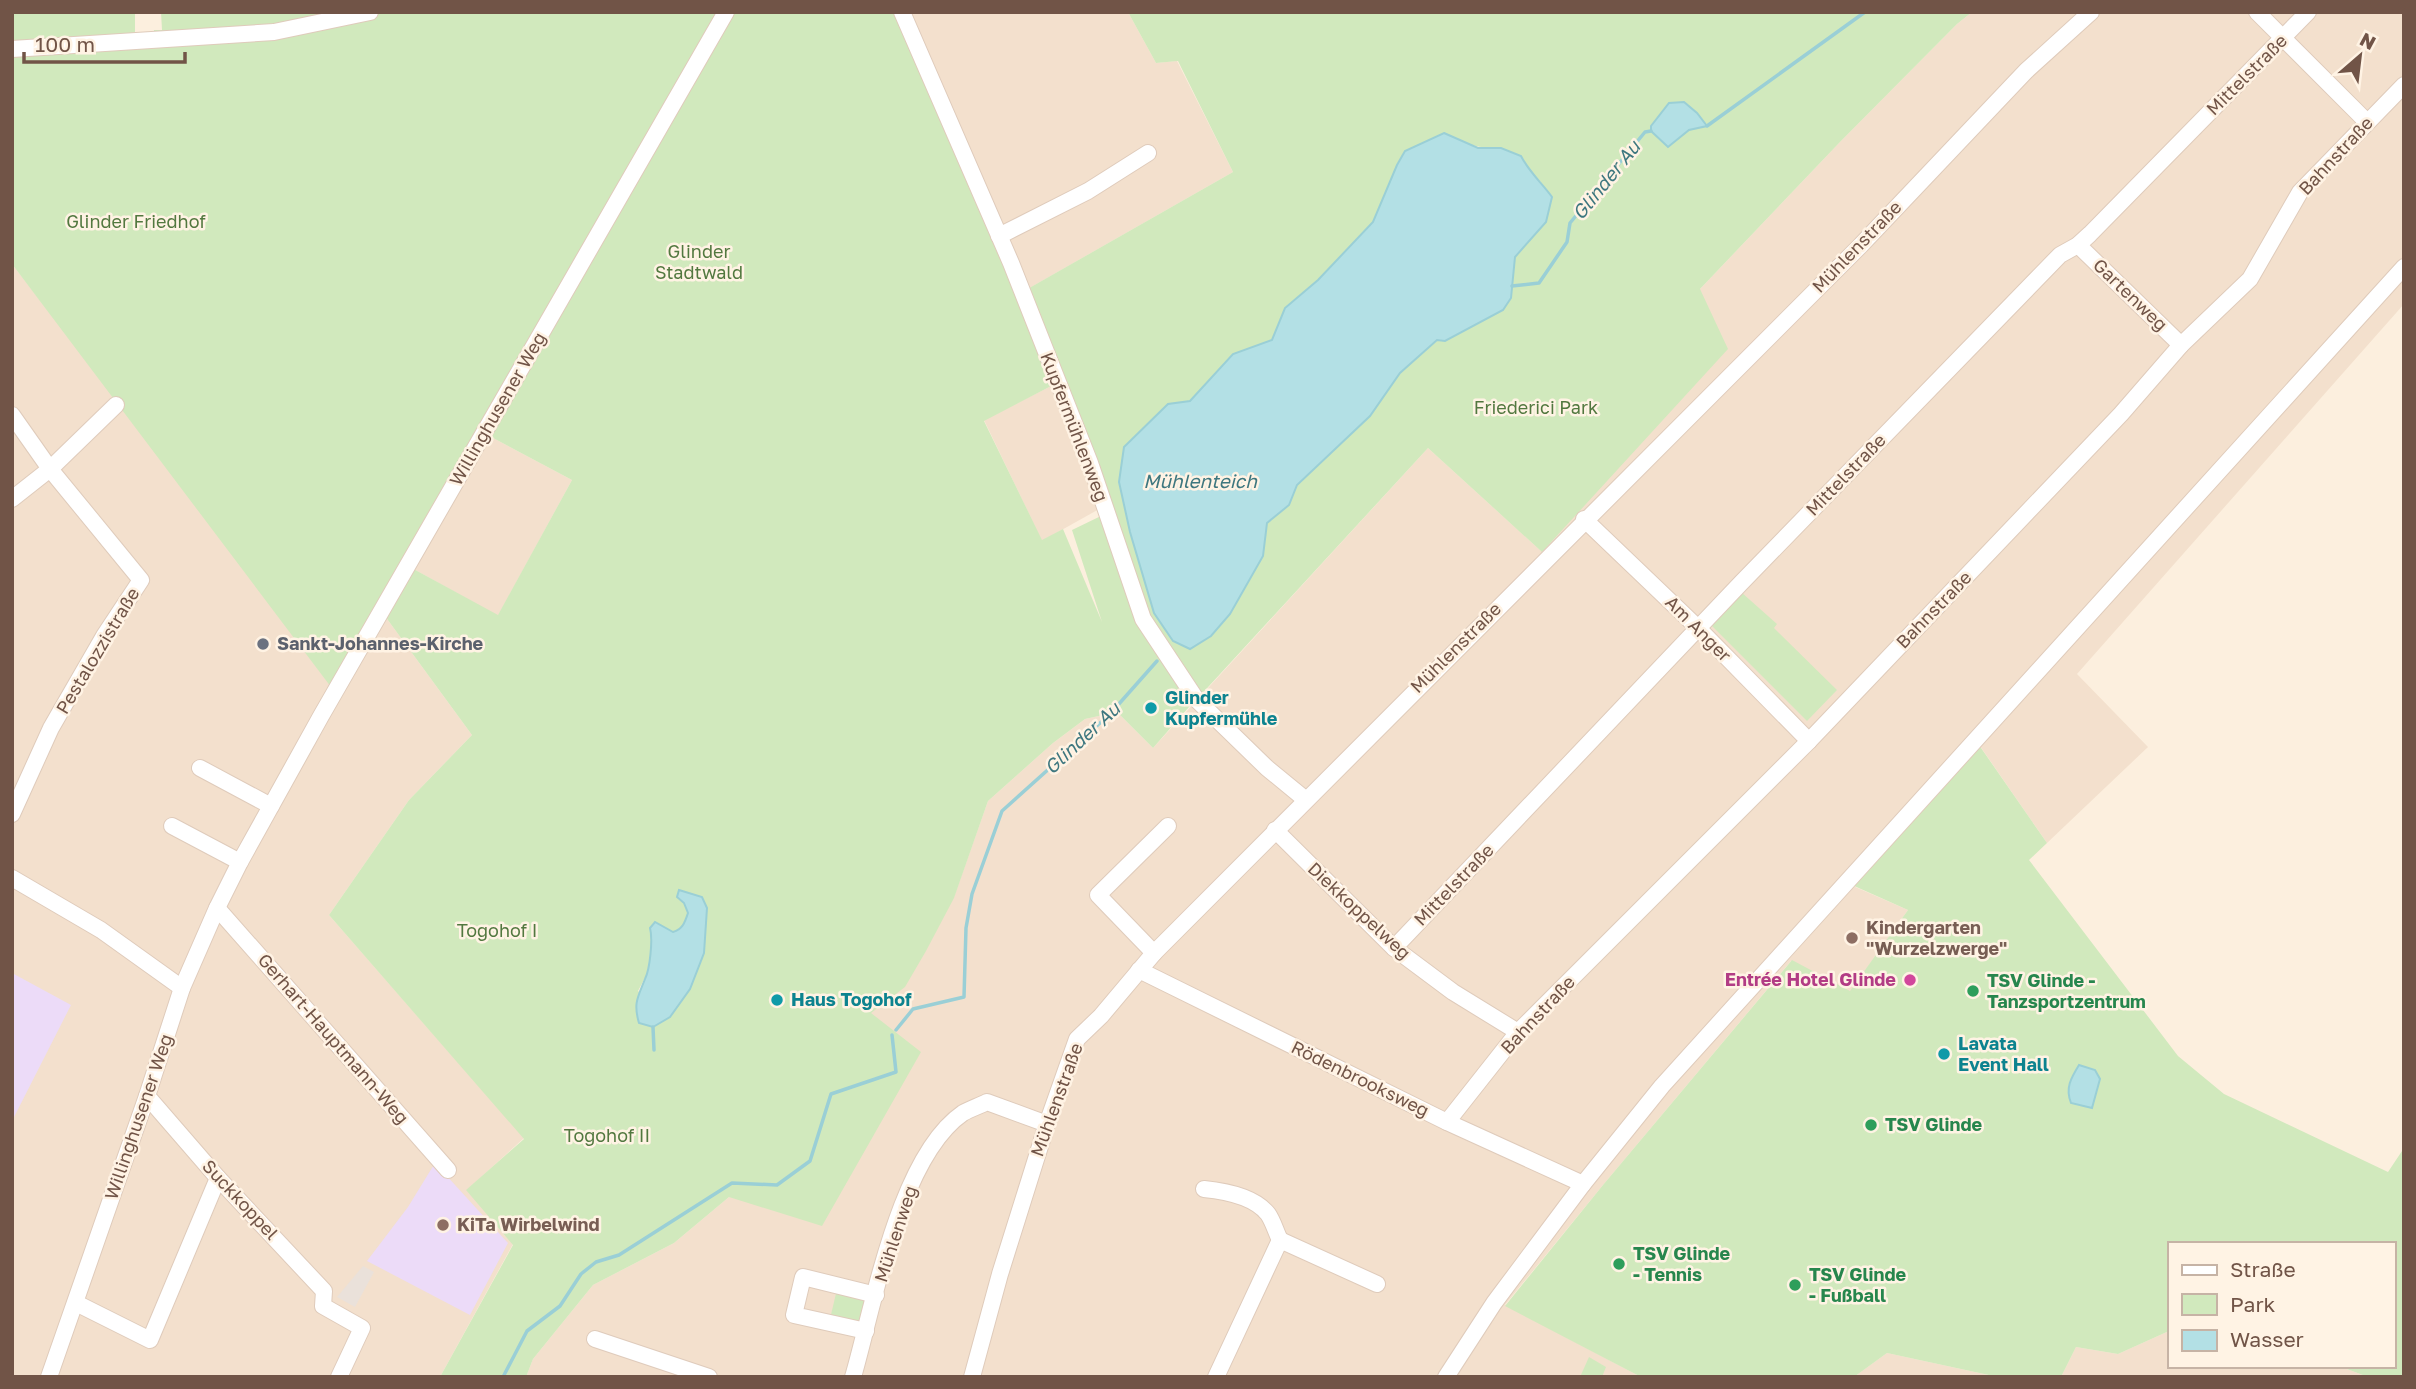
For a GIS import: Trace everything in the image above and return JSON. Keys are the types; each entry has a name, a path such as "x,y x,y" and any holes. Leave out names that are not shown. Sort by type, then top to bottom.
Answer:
{"street":[{"path":"12,49 274,32 370,12"},
{"name":"Willinghusener Weg","path":"49,1377 147,1097 182,988 217,908 271,806 726,12"},
{"name":"Kupfermühlenweg","path":"902,12 999,236 1090,463 1143,619 1196,699 1267,768 1306,800"},
{"name":"Mühlenstraße","path":"972,1377 1000,1274 1077,1039 1101,1016 1154,953 1275,830 1861,245 2026,71 2091,12"},
{"path":"2257,12 2367,122"},
{"name":"Mittelstraße","path":"1394,948 1741,583 2060,255 2078,245 2308,12"},
{"name":"Bahnstraße","path":"1447,1122 1518,1032 1809,741 2121,414 2181,345 2250,279 2300,192 2404,85"},
{"path":"999,236 1088,191 1148,153"},
{"name":"Gartenweg","path":"2078,245 2181,345"},
{"path":"1446,1377 1494,1303 1583,1184 1662,1086 2404,267"},
{"path":"12,499 50,469 116,405"},
{"path":"12,415 50,469"},
{"name":"Pestalozzistraße","path":"12,814 51,728 104,636 141,580 50,469"},
{"name":"Am Anger","path":"1584,519 1699,629 1809,741"},
{"path":"200,768 271,806"},
{"path":"172,826 240,863"},
{"path":"1154,953 1098,895 1168,826"},
{"name":"Diekkoppelweg","path":"1275,830 1394,948 1453,992 1518,1032"},
{"path":"12,878 101,930 182,988"},
{"name":"Gerhart-Hauptmann-Weg","path":"217,908 448,1170"},
{"name":"Rödenbrooksweg","path":"1139,971 1447,1122 1583,1184"},
{"name":"Suckkoppel","path":"147,1097 218,1178 324,1290 323,1306 362,1328 339,1377"},
{"name":"Mühlenweg","path":"853,1377 888,1248 908,1189 938,1137 963,1113 987,1102 1047,1124"},
{"path":"76,1303 150,1339 218,1178"},
{"path":"1204,1189 1224,1191 1247,1199 1267,1213 1280,1240 1377,1284"},
{"path":"1216,1377 1280,1240"},
{"name":"Mühlenweg","path":"866,1331 794,1315 803,1277 876,1295"},
{"path":"596,1339 709,1377"}],"shaded area":[{"path":"897,12 1128,12 1156,63 1177,61 1233,172 1019,294"},
{"path":"1972,12 2404,12 2404,304 2077,674 2148,747 2047,843 1980,746 1853,886 1908,910 1850,992 1791,961 1505,1305 1641,1377 526,1377 533,1359 593,1285 674,1243 729,1197 870,1013 954,897 988,801 1053,743 1085,719 1117,712 1153,748 1428,448 1541,551 1700,289 1840,142"},
{"path":"12,264 119,403 382,612 472,735 409,800 329,915 524,1138 467,1190 513,1244 440,1377 12,1377"},
{"path":"1055,384 1101,508 1042,541 984,420"},
{"path":"480,431 572,480 498,616 408,566"},
{"path":"12,973 71,1005 12,1121"},
{"name":"KiTa Wirbelwind","path":"435,1163 508,1243 470,1315 367,1261 408,1207"},
{"path":"363,1266 374,1272 355,1307 337,1297"},
{"path":"2168,1331 2168,1368 2344,1368 2368,1377 2061,1377 2076,1347 2118,1354"},
{"path":"1887,1353 1998,1377 1854,1377"}],"green space":[{"path":"12,12 135,12 135,40 154,39 154,30 162,30 161,12 897,12 1055,384 984,421 1042,540 1063,529 1102,622 1072,530 1103,515 1143,619 1196,699 1153,748 1117,712 1085,719 1053,743 988,801 954,898 926,951 905,987 871,1013 921,1052 822,1226 729,1197 674,1243 593,1285 533,1359 526,1377 440,1377 513,1245 466,1190 524,1139 329,915 409,800 472,735 382,612 408,566 498,615 572,480 480,431 334,691 12,264","holes":["677,897 707,908 704,953 690,989 670,1017 638,991 648,972 653,937 665,929 673,932 683,925 688,913 684,903"]},
{"name":"Friederici Park","path":"1128,12 1972,12 1840,142 1700,289 1728,349 1542,552 1428,448 1198,698 1145,617 1024,291 1233,172 1178,61 1156,63","holes":["1461,142 1521,156 1529,172 1541,182 1546,222 1515,257 1511,298 1445,341 1438,340 1400,373 1370,416 1297,485 1289,505 1267,523 1263,556 1123,461 1124,447 1168,404 1190,401 1233,354 1272,340 1285,308 1318,280 1373,222 1405,151"]},
{"path":"1741,592 1777,624 1774,628 1837,690 1807,721 1710,624"},
{"name":"TSV Glinde","path":"1979,745 2047,843 2029,860 2178,1056 2224,1094 2388,1172 2404,1148 2404,1377 2368,1377 2344,1368 2395,1368 2395,1242 2168,1242 2168,1331 2118,1354 2076,1347 2061,1377 1998,1377 1887,1353 1854,1377 1641,1377 1505,1306 1792,960 1850,991 1908,910 1852,885"},
{"path":"838,1285 876,1295 866,1331 829,1323"},
{"path":"1589,1357 1606,1367 1602,1377 1580,1377"}],"water":[{"path":"1684,102 1707,126 1689,130 1668,147 1651,131 1651,126 1669,103"},
{"name":"Mühlenteich","path":"1444,133 1478,148 1501,148 1521,156 1552,197 1546,222 1515,257 1511,298 1503,310 1445,341 1437,340 1400,373 1370,416 1297,485 1289,505 1267,523 1263,556 1230,614 1211,636 1190,649 1173,641 1154,613 1130,532 1119,482 1124,447 1168,404 1190,401 1233,354 1272,340 1285,308 1318,280 1373,222 1405,151"},
{"path":"679,890 702,897 707,908 704,953 690,989 670,1017 653,1027 639,1023 636,1010 650,961 650,928 655,922 673,932 683,925 688,913 684,903 677,897"},
{"path":"2079,1065 2095,1070 2100,1079 2092,1108 2071,1103 2069,1098 2070,1083"}],"waterway":[{"name":"Glinder Au","path":"1707,126 1865,12"},
{"name":"Glinder Au","path":"1512,286 1539,283 1567,242 1570,223 1645,132 1651,131"},
{"path":"896,1030 913,1009 964,997 966,928 972,894 1002,811 1110,714 1157,661"},
{"path":"653,1027 654,1050"},
{"path":"503,1377 527,1331 560,1306 581,1274 596,1262 619,1255 732,1183 777,1185 810,1161 831,1094 896,1072 892,1035"}],"place":[{"name":"Sankt-Johannes-Kirche","path":"263,644"},
{"name":"Glinder Kupfermühle","path":"1151,708"},
{"name":"Kindergarten \"Wurzelzwerge\"","path":"1852,938"},
{"name":"Entrée Hotel Glinde","path":"1910,980"},
{"name":"TSV Glinde - Tanzsportzentrum","path":"1973,991"},
{"name":"Haus Togohof","path":"777,1000"},
{"name":"Lavata Event Hall","path":"1944,1054"},
{"name":"TSV Glinde","path":"1871,1125"},
{"name":"KiTa Wirbelwind","path":"443,1225"},
{"name":"TSV Glinde - Tennis","path":"1619,1264"},
{"name":"TSV Glinde - Fußball","path":"1795,1285"}],"park label":[{"name":"Glinder Friedhof","path":"136,222"},
{"name":"Glinder Stadtwald","path":"699,262"},
{"name":"Togohof I","path":"497,931"},
{"name":"Togohof II","path":"607,1136"}]}
